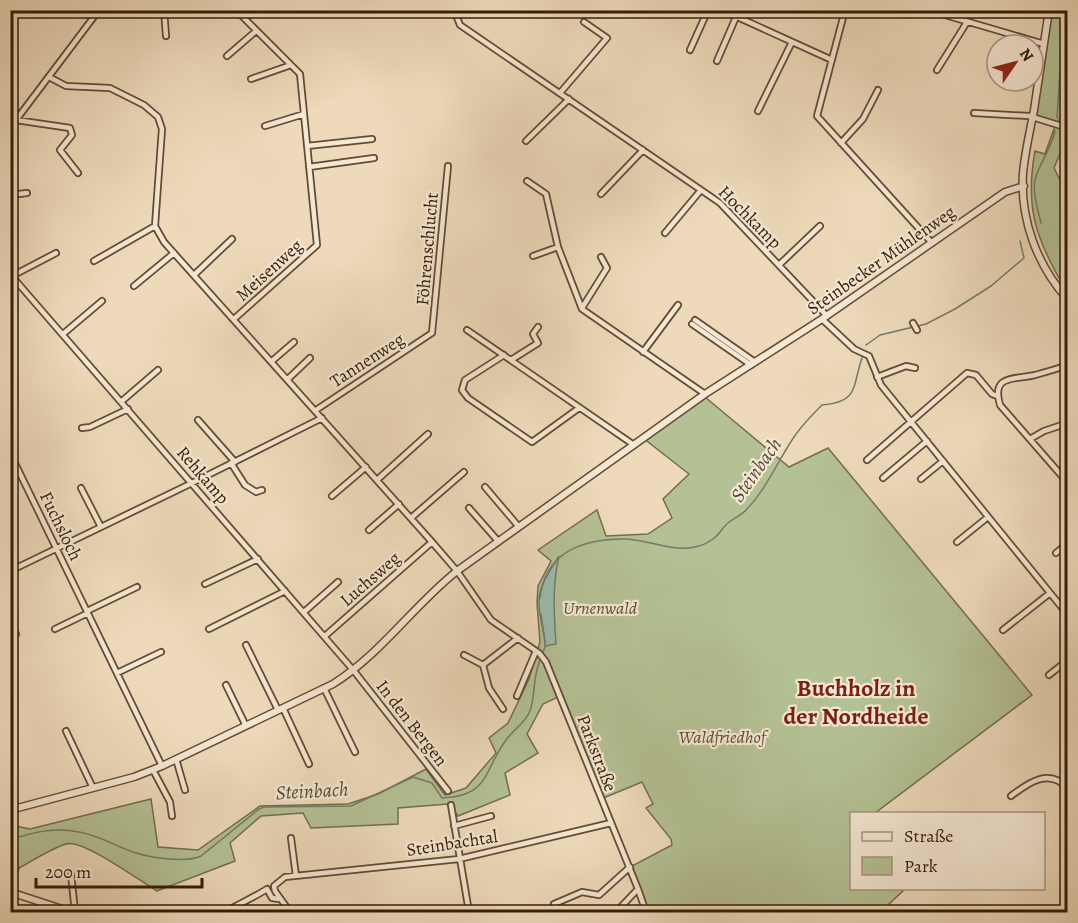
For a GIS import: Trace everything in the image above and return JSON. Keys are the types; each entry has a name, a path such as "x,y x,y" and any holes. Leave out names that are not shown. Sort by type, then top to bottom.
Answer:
{"street":[{"path":"10,128 99,10"},
{"path":"165,10 166,36"},
{"name":"Meisenweg","path":"234,319 317,245 300,74 236,10"},
{"name":"Hochkamp","path":"454,10 460,25 720,203 854,349 869,356 882,385 1068,615"},
{"path":"690,50 708,10"},
{"path":"722,10 736,14 832,60"},
{"path":"845,10 817,116 932,243"},
{"path":"928,10 1006,33"},
{"path":"1045,37 1049,10"},
{"path":"717,61 736,14"},
{"path":"560,93 607,38 584,22"},
{"path":"937,70 967,22"},
{"path":"227,56 256,31"},
{"path":"758,111 792,42"},
{"path":"251,79 291,65"},
{"path":"49,77 66,86 110,88 144,105 158,117 162,129 155,226 94,261"},
{"path":"841,143 863,119 878,90"},
{"path":"1036,93 1024,164 1023,186 1028,228 1036,252 1059,290 1068,300"},
{"path":"526,141 569,99"},
{"path":"974,113 1032,117 1068,128"},
{"path":"265,126 304,114"},
{"path":"16,120 70,128 72,135 60,150 78,173"},
{"path":"307,146 372,139"},
{"path":"601,194 643,150"},
{"path":"309,167 374,158"},
{"name":"Föhrenschlucht","path":"432,333 448,166"},
{"path":"527,181 546,194 558,248 582,309 705,394"},
{"name":"Steinbecker Mühlenweg","path":"14,809 153,770 324,688 354,671 436,588 498,541 705,394 824,318 1005,192 1023,186"},
{"name":"Hochkamp","path":"665,233 701,190"},
{"path":"10,195 27,193"},
{"name":"Parkstraße","path":"155,226 164,242 366,466 457,571 491,620 536,651 546,662 610,823 630,867 645,912"},
{"name":"Hochkamp","path":"779,265 820,226"},
{"path":"194,275 232,240"},
{"path":"533,256 558,248"},
{"name":"Rehkamp","path":"56,253 11,275 354,671"},
{"path":"134,286 174,253"},
{"path":"582,309 607,268 601,256"},
{"path":"1059,290 1068,288"},
{"path":"63,334 102,301"},
{"path":"643,352 678,305"},
{"path":"694,322 753,363"},
{"path":"913,323 917,330"},
{"path":"512,360 538,343 534,334 538,327"},
{"path":"467,330 633,445"},
{"name":"Tannenweg","path":"316,410 432,333"},
{"path":"272,361 294,342"},
{"path":"504,355 465,380 462,390 468,398 532,442 579,408"},
{"path":"288,379 310,358"},
{"path":"1068,365 1003,381 998,387 997,396 1000,405 1068,483"},
{"path":"878,376 906,366 915,368"},
{"path":"122,401 158,370"},
{"path":"867,460 967,373 976,375 992,394 997,396"},
{"path":"82,428 90,428 128,409"},
{"path":"10,563 12,570 322,418"},
{"path":"198,420 233,462 245,485 256,492 262,490"},
{"path":"1030,439 1044,430 1068,423"},
{"path":"377,480 428,434"},
{"path":"883,478 927,441"},
{"name":"Fuchsloch","path":"10,453 162,766"},
{"path":"921,479 943,461"},
{"path":"332,496 366,466"},
{"path":"411,518 464,472"},
{"path":"81,488 101,527"},
{"path":"485,488 519,527"},
{"path":"369,530 399,504"},
{"path":"469,508 498,541"},
{"path":"957,542 988,517"},
{"name":"Luchsweg","path":"324,636 432,542"},
{"path":"1056,553 1068,543"},
{"path":"205,584 258,559"},
{"path":"304,612 338,582"},
{"path":"56,629 137,587"},
{"path":"209,629 285,591"},
{"path":"1004,630 1050,593"},
{"path":"10,624 16,634"},
{"path":"483,665 518,638"},
{"path":"246,645 309,764"},
{"path":"517,696 536,651"},
{"path":"117,673 161,652"},
{"path":"464,655 483,665 489,688 503,709"},
{"path":"1049,675 1068,660"},
{"name":"In den Bergen","path":"354,671 448,791"},
{"path":"226,685 246,726"},
{"path":"324,688 355,752"},
{"path":"66,731 93,788"},
{"path":"176,759 185,790"},
{"path":"153,770 170,802 172,816"},
{"path":"1011,796 1028,783 1045,778 1055,780 1068,789"},
{"path":"10,796 14,809"},
{"path":"451,805 469,912"},
{"path":"454,826 491,816"},
{"name":"Steinbachtal","path":"279,899 274,886 285,878 459,858 610,823"},
{"path":"291,838 296,876"},
{"path":"554,904 582,892 599,895 630,867"},
{"path":"10,892 73,912 72,874"},
{"path":"225,912 235,906 240,906 267,889 272,898 279,899 290,912"},
{"path":"616,912 638,889"}],"green space":[{"path":"1049,14 1067,16 1067,88 1058,125 1032,117 1036,93 1045,93 1045,38"},
{"path":"1055,126 1067,130 1067,137 1054,168 1061,182 1067,184 1067,284 1063,285 1039,236 1032,205 1031,188 1035,151 1045,154"},
{"path":"705,397 789,467 828,448 1032,695 876,812 850,812 850,890 904,890 887,906 890,912 779,912 776,909 773,912 646,912 630,867 672,845 671,839 646,808 653,804 642,782 601,799 560,696 543,704 527,734 538,753 505,773 510,795 458,816 448,804 398,808 398,824 311,828 303,813 261,816 230,843 235,861 157,891 98,854 74,844 66,844 19,868 15,886 11,884 10,825 30,829 151,799 158,847 198,850 260,806 348,804 378,794 426,769 445,795 466,788 496,753 489,738 508,723 529,679 540,642 538,586 551,561 538,550 597,510 606,536 648,534 672,518 663,499 689,474 643,438"}],"shaded area":[{"path":"559,556 554,589 556,644 545,646 539,597 545,579"}],"waterway":[{"name":"Steinbach","path":"1057,118 1064,10"},
{"name":"Steinbach","path":"1041,223 1034,187 1038,170 1055,131"},
{"name":"Steinbach","path":"866,345 880,335 926,324 991,286 1024,258 1020,241"},
{"name":"Steinbach","path":"540,598 543,582 549,569 568,551 581,546 594,542 624,539 669,547 691,548 713,539 754,501 795,435 810,417 822,405 834,403 848,396 855,385 862,358"},
{"name":"Steinbach","path":"541,614 545,642"},
{"name":"Steinbach","path":"543,652 545,647"},
{"name":"Steinbach","path":"10,840 44,831 61,830 95,836 143,855 187,859 201,856 264,807 351,806 413,777 432,783 442,798 458,796 477,787 506,740 528,715 540,660"}],"district":[{"name":"Buchholz in der Nordheide","path":"856,702"}],"park label":[{"name":"Urnenwald","path":"600,608"},
{"name":"Waldfriedhof","path":"722,737"}]}
